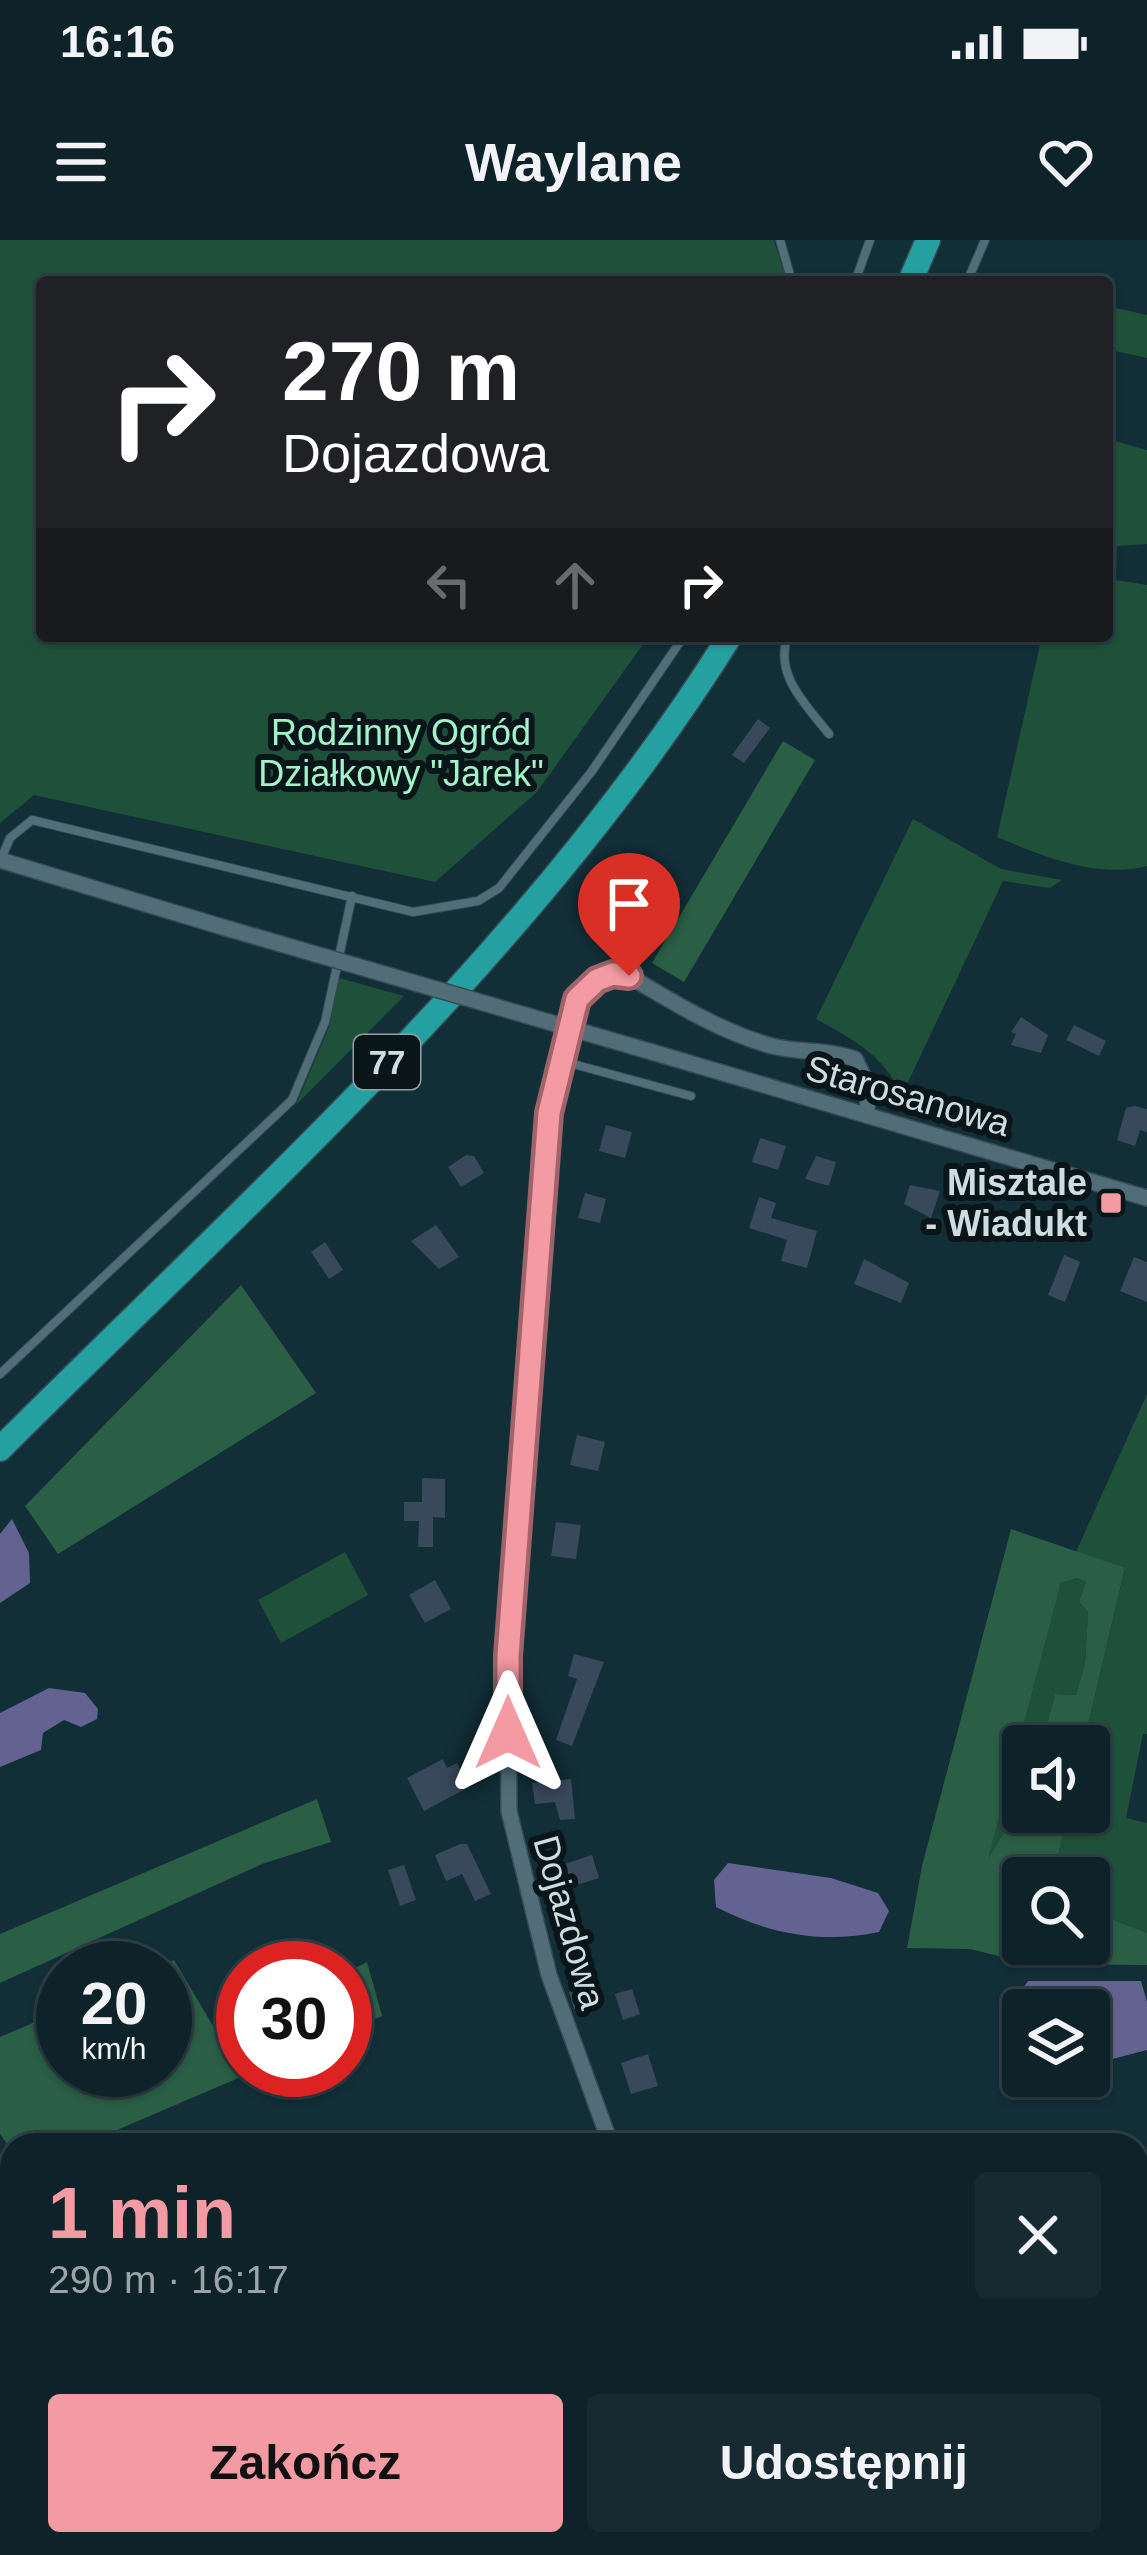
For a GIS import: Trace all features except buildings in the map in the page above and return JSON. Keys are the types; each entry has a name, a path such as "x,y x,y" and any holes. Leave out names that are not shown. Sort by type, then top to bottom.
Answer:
{"main road":[{"path":"913,276 928,240"},
{"name":"77","path":"0,1449 502,941 638,775 726,642"}],"street":[{"name":"Starosanowa","path":"0,860 1147,1198"},
{"name":"Dojazdowa","path":"606,2133 549,1975 509,1811 508,1656 549,1113 577,999 597,980 613,974 629,976 731,1032 777,1047 832,1051 855,1059 870,1090 866,1114"}],"lane":[{"path":"779,240 790,276"},
{"path":"857,276 870,240"},
{"path":"970,276 985,240"},
{"path":"0,860 10,838 32,820 412,912 478,901 499,888 592,771 680,642"},
{"path":"786,642 791,685 829,734"},
{"path":"0,1375 292,1100 325,1022 352,896"},
{"path":"560,1060 691,1096"}],"green space":[{"name":"Rodzinny Ogród Działkowy \"Jarek\"","path":"0,240 774,240 785,276 36,276 36,642 645,642 537,792 435,882 34,795 0,823"},
{"path":"1113,307 1147,315 1147,358 1113,350"},
{"path":"1113,441 1147,450 1147,544 1117,546 1116,580 1147,585 1147,866 1090,868 997,837 1041,642 1113,642"},
{"path":"783,741 815,760 684,982 652,963"},
{"path":"913,819 1001,869 1062,880 1050,888 1003,881 902,1095 877,1059 816,1019"},
{"path":"339,978 404,996 296,1105 329,1027"},
{"path":"241,1285 316,1393 58,1554 25,1506"},
{"path":"1147,1394 1147,1734 1143,1734 1126,1818 1147,1823 1147,1933 1110,1918 1110,1857 1058,1857 1063,1833 1110,1833 1110,1725 1088,1725 1125,1569 1076,1552"},
{"path":"1011,1529 1125,1568 1088,1725 1047,1725 1055,1694 1076,1695 1085,1663 1088,1612 1079,1602 1086,1582 1077,1578 1061,1583 1023,1725 1002,1725 1002,1806 988,1859 1004,1833 1063,1833 1058,1857 1002,1857 1002,1957 970,1949 907,1948 922,1866"},
{"path":"345,1552 368,1595 281,1643 258,1600"},
{"path":"1077,1578 1086,1582 1079,1602 1088,1612 1085,1663 1076,1695 1055,1694 1047,1725 1023,1725 1061,1583"},
{"path":"317,1799 331,1842 262,1864 92,1941 36,1941 36,1967 0,1983 0,1934"},
{"path":"1002,1805 1005,1833 986,1865"},
{"path":"1110,1918 1147,1933 1147,1965 1110,1965"},
{"path":"372,1980 382,2016 372,2020"},
{"path":"192,1990 216,2031 216,2088 110,2133 0,2133 0,2037 36,2022 36,2097 192,2097"}],"water":[{"path":"12,1519 29,1553 30,1583 0,1603 0,1534"},
{"path":"49,1688 85,1693 98,1709 97,1719 81,1727 64,1720 43,1733 41,1750 0,1767 0,1713"},
{"path":"728,1863 831,1878 878,1893 889,1911 879,1932 858,1935 796,1934 755,1924 716,1907 714,1880"},
{"path":"1028,1981 1141,1981 1147,2002 1147,2050 1110,2060 1110,1989 1022,1989"}],"place":[{"name":"Misztale - Wiadukt","path":"1111,1203"}],"route":[{"path":"508,1733 508,1656 549,1113 577,999 597,980 613,974 629,976"}]}
